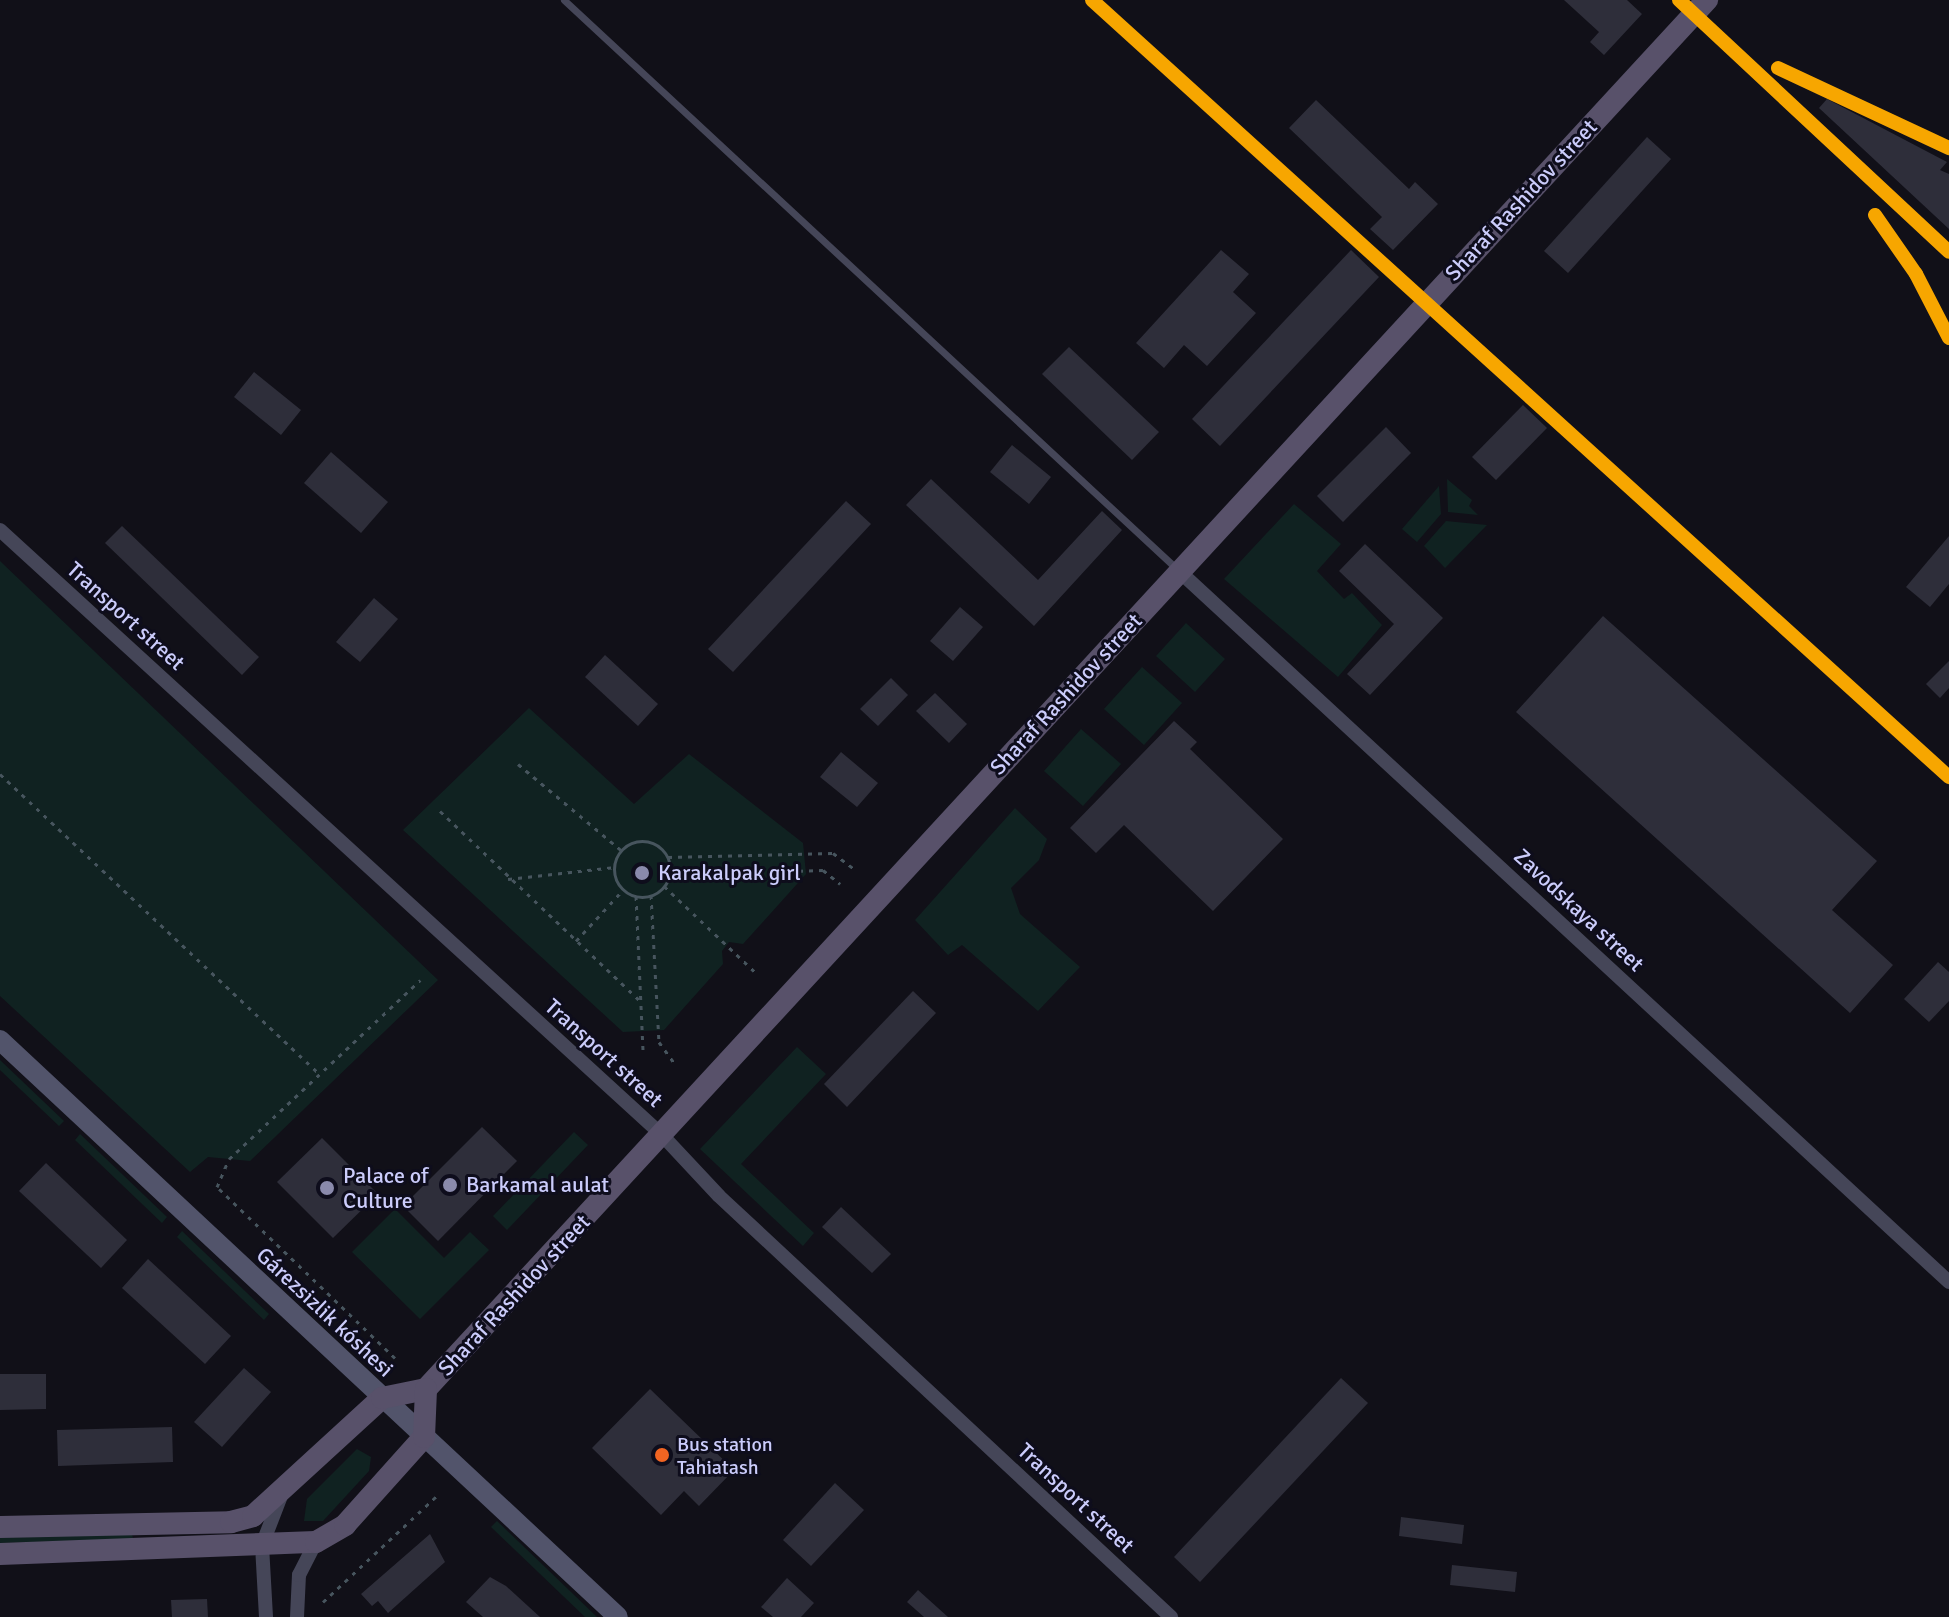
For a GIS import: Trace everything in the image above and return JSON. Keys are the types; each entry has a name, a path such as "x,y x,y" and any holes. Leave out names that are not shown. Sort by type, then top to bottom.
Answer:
{"main road":[{"name":"Sharaf Rashidov street","path":"426,1389 1707,0"},
{"path":"0,1527 231,1522 253,1516 281,1496 382,1398 426,1389 424,1437 345,1525 316,1542 0,1554"}],"street":[{"name":"Transport street","path":"0,530 662,1135 719,1196 1171,1617"},
{"name":"Zavodskaya street","path":"1179,571 1949,1282"},
{"name":"Gárezsizlik kóshesi","path":"0,1040 618,1617"},
{"path":"266,1617 262,1545 281,1496"},
{"path":"297,1617 299,1575 316,1542"}],"lane":[{"path":"564,0 1179,571"}],"path":[{"path":"518,764 621,850"},
{"path":"0,774 319,1074"},
{"path":"440,811 508,879 641,1002"},
{"path":"668,857 669,875 664,886 651,895 636,896 624,889 615,867 621,850 632,842 651,842 668,857 833,853 854,869"},
{"path":"508,879 615,867"},
{"path":"669,875 823,870 840,884"},
{"path":"664,886 757,974"},
{"path":"576,941 624,889"},
{"path":"651,895 659,1042 675,1064"},
{"path":"636,896 643,1053"},
{"path":"395,1358 217,1187 229,1159 420,980"},
{"path":"323,1602 439,1494"}],"shaded area":[{"path":"1447,479 1472,500 1469,506 1478,515 1448,512"},
{"path":"1439,486 1441,514 1417,542 1402,529"},
{"path":"1294,504 1341,544 1317,571 1344,599 1352,593 1382,625 1338,677 1224,579"},
{"path":"1446,521 1487,525 1445,568 1424,546"},
{"path":"0,561 438,980 250,1161 208,1157 190,1172 0,996"},
{"path":"1186,623 1225,659 1195,692 1156,656"},
{"path":"1142,667 1182,703 1144,745 1104,709"},
{"path":"529,708 634,804 689,754 803,843 806,874 743,944 729,942 722,951 723,964 664,1030 623,1032 403,830"},
{"path":"1081,729 1121,764 1083,806 1044,771"},
{"path":"1015,808 1047,839 1039,860 1011,888 1020,914 1080,967 1038,1011 962,945 948,955 915,920"},
{"path":"797,1047 826,1074 741,1164 814,1233 803,1246 700,1149"},
{"path":"0,1060 64,1121 59,1126 0,1070"},
{"path":"574,1132 588,1145 507,1230 493,1216"},
{"path":"80,1134 167,1217 162,1223 75,1140"},
{"path":"395,1209 444,1258 470,1232 489,1250 420,1319 352,1252"},
{"path":"182,1231 269,1314 264,1320 177,1237"},
{"path":"357,1449 371,1457 369,1471 323,1521 304,1521 307,1499"},
{"path":"497,1521 597,1617 585,1617 491,1527"},
{"path":"132,1533 133,1539 0,1543 0,1537"}],"building":[{"path":"1564,0 1627,0 1642,14 1604,55 1590,42 1599,32"},
{"path":"1827,99 1947,162 1940,170 1949,174 1949,229 1819,108"},
{"path":"1316,100 1409,189 1415,182 1438,204 1393,250 1370,229 1382,217 1289,128"},
{"path":"1647,137 1671,159 1568,273 1544,251"},
{"path":"1221,250 1249,274 1233,292 1256,313 1207,366 1184,345 1164,368 1136,343"},
{"path":"1351,250 1379,277 1220,446 1192,419"},
{"path":"1069,347 1159,432 1132,460 1042,374"},
{"path":"254,372 301,410 281,435 234,397"},
{"path":"1523,405 1547,428 1496,480 1472,457"},
{"path":"1386,427 1411,453 1343,522 1317,496"},
{"path":"1012,445 1051,477 1029,504 990,472"},
{"path":"331,452 388,502 361,533 304,483"},
{"path":"931,479 1038,580 1102,511 1122,530 1034,626 906,505"},
{"path":"846,501 871,524 733,672 708,649"},
{"path":"122,526 259,657 242,675 105,543"},
{"path":"1949,536 1949,584 1930,607 1906,587"},
{"path":"1365,544 1443,618 1370,695 1347,674 1394,624 1339,571"},
{"path":"374,598 398,619 360,662 336,642"},
{"path":"960,607 983,627 953,661 930,641"},
{"path":"1603,616 1877,861 1832,910 1893,965 1850,1013 1516,712"},
{"path":"605,655 658,704 638,726 585,677"},
{"path":"1949,661 1949,688 1940,698 1926,684"},
{"path":"891,678 908,695 878,726 860,709"},
{"path":"935,693 967,724 949,743 916,711"},
{"path":"1174,721 1197,742 1190,749 1283,839 1213,911 1124,825 1096,853 1070,828"},
{"path":"841,752 878,783 857,807 820,777"},
{"path":"1938,962 1949,972 1949,1001 1929,1022 1904,999"},
{"path":"913,991 936,1013 847,1107 824,1084"},
{"path":"482,1127 517,1161 438,1241 403,1206"},
{"name":"Palace of Culture","path":"322,1138 378,1194 333,1238 277,1182"},
{"path":"46,1163 127,1240 101,1268 19,1191"},
{"path":"841,1207 891,1254 872,1273 822,1227"},
{"path":"148,1259 231,1336 205,1364 122,1288"},
{"path":"244,1368 271,1392 222,1447 194,1422"},
{"path":"0,1374 46,1374 46,1409 0,1410"},
{"path":"1341,1378 1368,1403 1200,1582 1174,1557"},
{"name":"Bus station Tahiatash","path":"650,1389 734,1470 699,1506 684,1491 661,1515 592,1448"},
{"path":"172,1427 173,1462 58,1466 57,1430"},
{"path":"835,1483 864,1510 811,1566 783,1540"},
{"path":"1401,1517 1464,1525 1462,1544 1399,1536"},
{"path":"430,1534 445,1562 388,1613 378,1601 372,1606 361,1594"},
{"path":"1452,1565 1517,1572 1515,1592 1450,1585"},
{"path":"490,1577 506,1586 540,1617 483,1617 466,1602"},
{"path":"787,1578 814,1603 801,1617 773,1617 761,1607"},
{"path":"918,1590 948,1617 924,1617 907,1602"},
{"path":"207,1599 208,1617 172,1617 171,1600"}],"transit line":[{"path":"1092,0 1949,777"},
{"path":"1679,0 1949,252"},
{"path":"1778,68 1949,148"},
{"path":"1875,215 1916,274 1949,338"}],"place":[{"name":"Karakalpak girl","path":"642,873"},
{"name":"Barkamal aulat","path":"450,1185"},
{"name":"Palace of Culture","path":"327,1188"},
{"name":"Bus station Tahiatash","path":"662,1455"}]}
